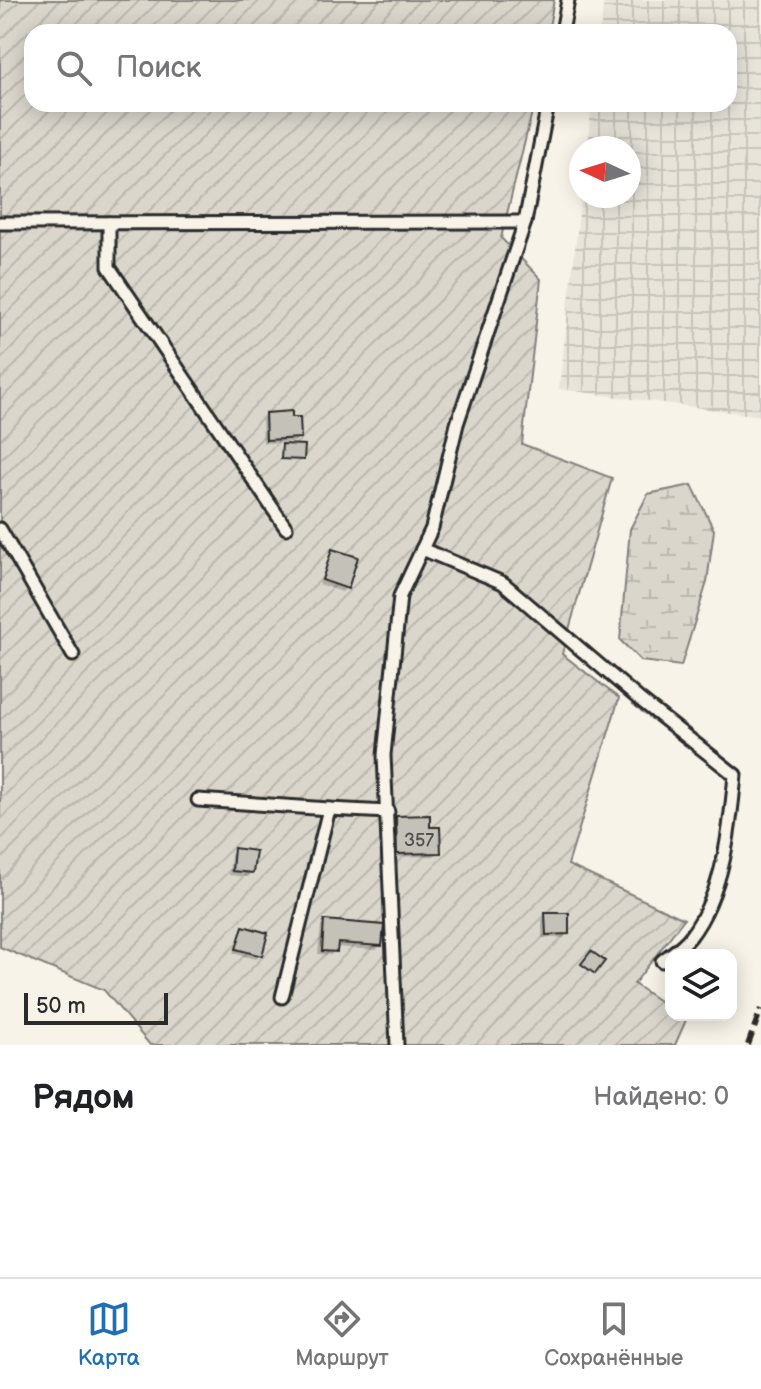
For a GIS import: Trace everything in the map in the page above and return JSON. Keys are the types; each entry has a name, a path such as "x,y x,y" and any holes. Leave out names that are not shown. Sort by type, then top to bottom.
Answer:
{"lane":[{"path":"564,24 568,0"},
{"path":"397,1045 384,755 400,596 432,528 457,424 525,222 546,112"},
{"path":"0,223 525,222"},
{"path":"109,223 109,267 286,528"},
{"path":"0,529 73,655"},
{"path":"422,549 503,583 639,699 735,775 731,816 714,894 690,937 662,961"},
{"path":"198,800 388,812"},
{"path":"282,997 329,809"}],"shaded area":[{"path":"604,0 761,0 761,416 559,389 580,208 641,208 641,136 588,136 591,112 737,112 737,24 601,24"}],"green space":[{"path":"0,0 554,0 550,24 24,24 24,112 532,112 501,238 541,279 522,444 612,478 562,654 619,698 568,865 684,919 634,984 665,1005 665,1021 686,1021 675,1045 150,1045 104,990 0,947"},
{"path":"692,485 714,530 707,582 681,666 641,661 620,640 630,529 648,494"}],"building":[{"path":"292,411 292,417 300,417 301,438 266,440 265,413"},
{"path":"282,444 305,445 304,460 281,459"},
{"path":"332,549 358,557 348,589 322,580"},
{"path":"430,815 430,827 440,827 441,853 397,854 396,816"},
{"path":"234,848 256,851 253,873 232,871"},
{"path":"545,913 569,913 569,934 546,935"},
{"path":"324,920 384,925 382,946 338,943 337,952 322,951"},
{"path":"243,926 268,933 262,956 236,949"},
{"path":"591,951 605,961 595,974 581,964"}],"railway":[{"path":"748,1045 761,1009"}]}
